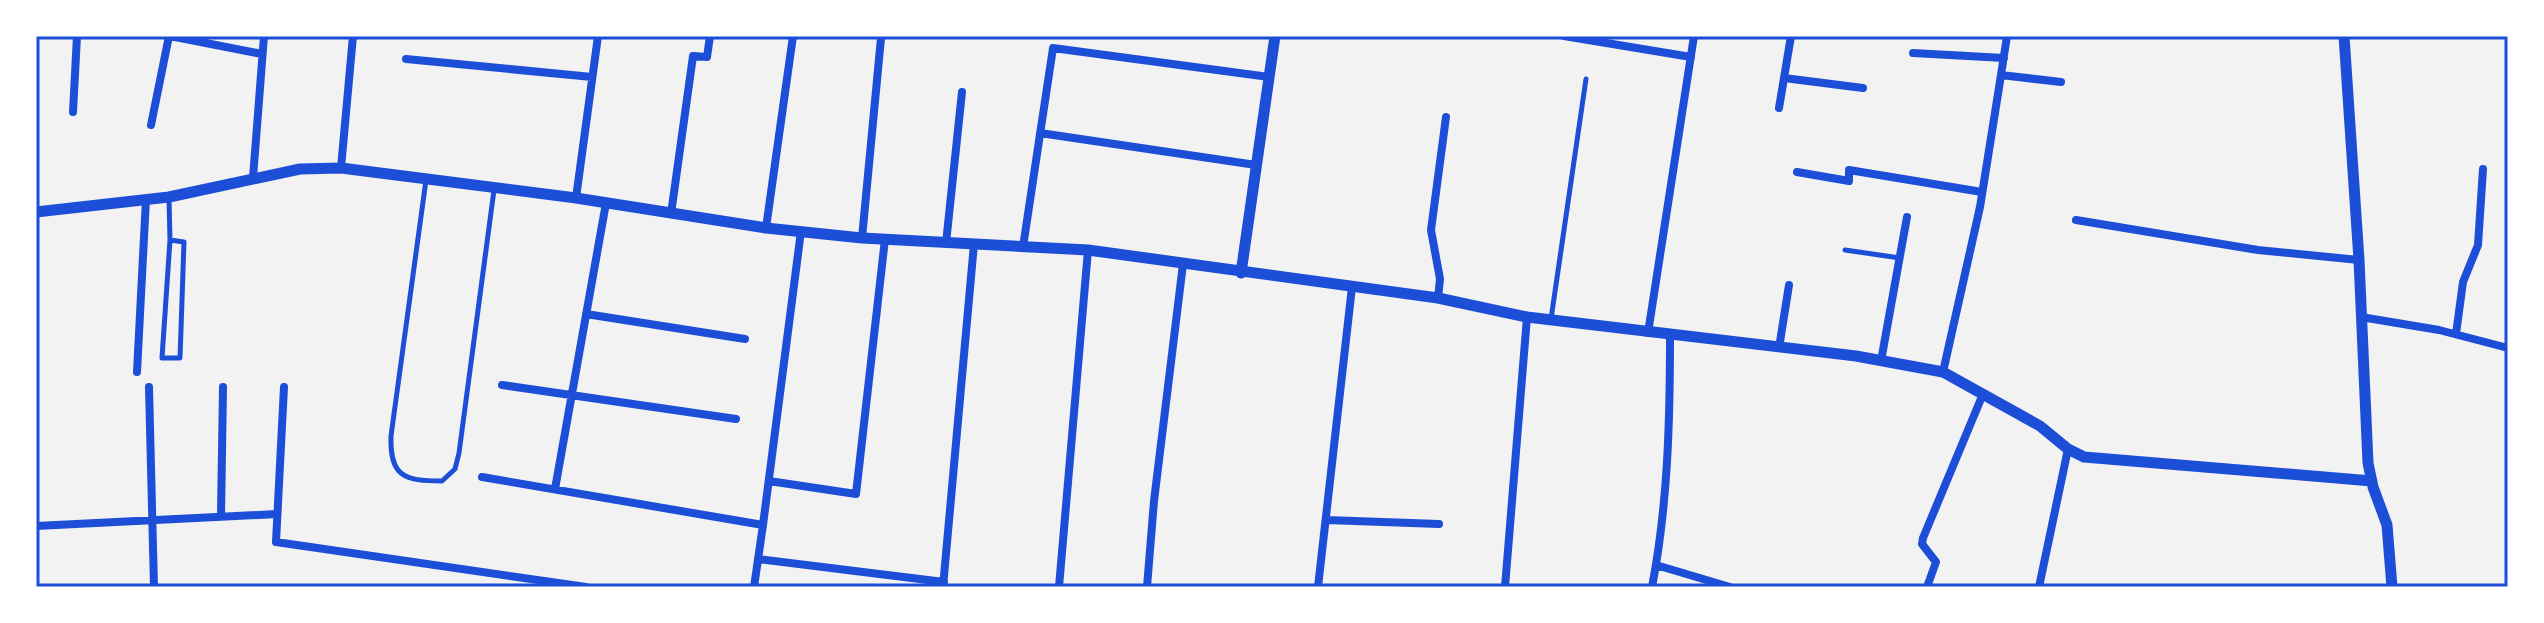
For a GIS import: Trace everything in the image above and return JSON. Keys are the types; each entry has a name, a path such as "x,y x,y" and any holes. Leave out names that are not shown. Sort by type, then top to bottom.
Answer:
{"street":[{"path":"73,112 77,36"},
{"path":"151,125 169,36 262,54"},
{"path":"253,178 264,36"},
{"path":"341,168 353,36"},
{"path":"576,198 598,36"},
{"path":"671,214 693,56 707,57 710,36"},
{"path":"766,228 793,36"},
{"path":"1241,273 1275,36"},
{"path":"1564,36 1691,57"},
{"path":"1648,333 1694,36"},
{"path":"1779,108 1791,36"},
{"path":"1943,372 1982,192 2007,36"},
{"path":"2344,36 2359,260 2368,463 2387,525 2392,587"},
{"path":"862,238 881,38"},
{"path":"1023,247 1053,48 1269,77"},
{"path":"1913,53 2004,58"},
{"path":"406,59 592,77"},
{"path":"2001,75 2061,82"},
{"path":"1784,78 1863,88"},
{"path":"946,243 962,92"},
{"path":"1438,298 1440,279 1431,230 1446,117"},
{"path":"1040,133 1256,165"},
{"path":"36,212 169,197 300,169 341,168 576,198 766,228 862,238 1088,250 1438,298 1527,317 1881,361 1943,372 2040,426 2068,449 2084,457 2372,481"},
{"path":"2456,334 2463,282 2478,245 2483,169"},
{"path":"1797,172 1849,181 1849,170 1982,192"},
{"path":"137,372 146,199"},
{"path":"555,489 606,203"},
{"path":"1881,361 1907,217"},
{"path":"2076,220 2258,250 2359,260"},
{"path":"754,587 801,231"},
{"path":"769,481 856,494 885,239"},
{"path":"758,559 944,584 974,244"},
{"path":"1059,587 1088,250"},
{"path":"1147,587 1154,501 1183,264"},
{"path":"1779,348 1789,285"},
{"path":"1318,587 1352,287"},
{"path":"586,314 745,339"},
{"path":"1505,587 1527,317"},
{"path":"2361,317 2456,334 2508,348"},
{"path":"1652,587 1670,422 1670,336"},
{"path":"502,385 736,419"},
{"path":"149,387 154,587"},
{"path":"221,516 223,387"},
{"path":"284,387 276,542 586,587"},
{"path":"1927,587 1936,562 1922,544 1923,538 1983,394"},
{"path":"2039,587 2068,449"},
{"path":"482,477 763,525"},
{"path":"36,526 277,514"},
{"path":"1326,520 1439,524"},
{"path":"1656,565 1730,587"}],"lane":[{"path":"1550,320 1586,79"},
{"path":"426,179 391,436 391,460 397,471 424,481 442,481 455,469 459,453 494,187"},
{"path":"169,197 170,240 162,358 180,358 184,242 170,240"},
{"path":"1845,250 1900,258"},
{"path":"891,587 892,575"}]}
